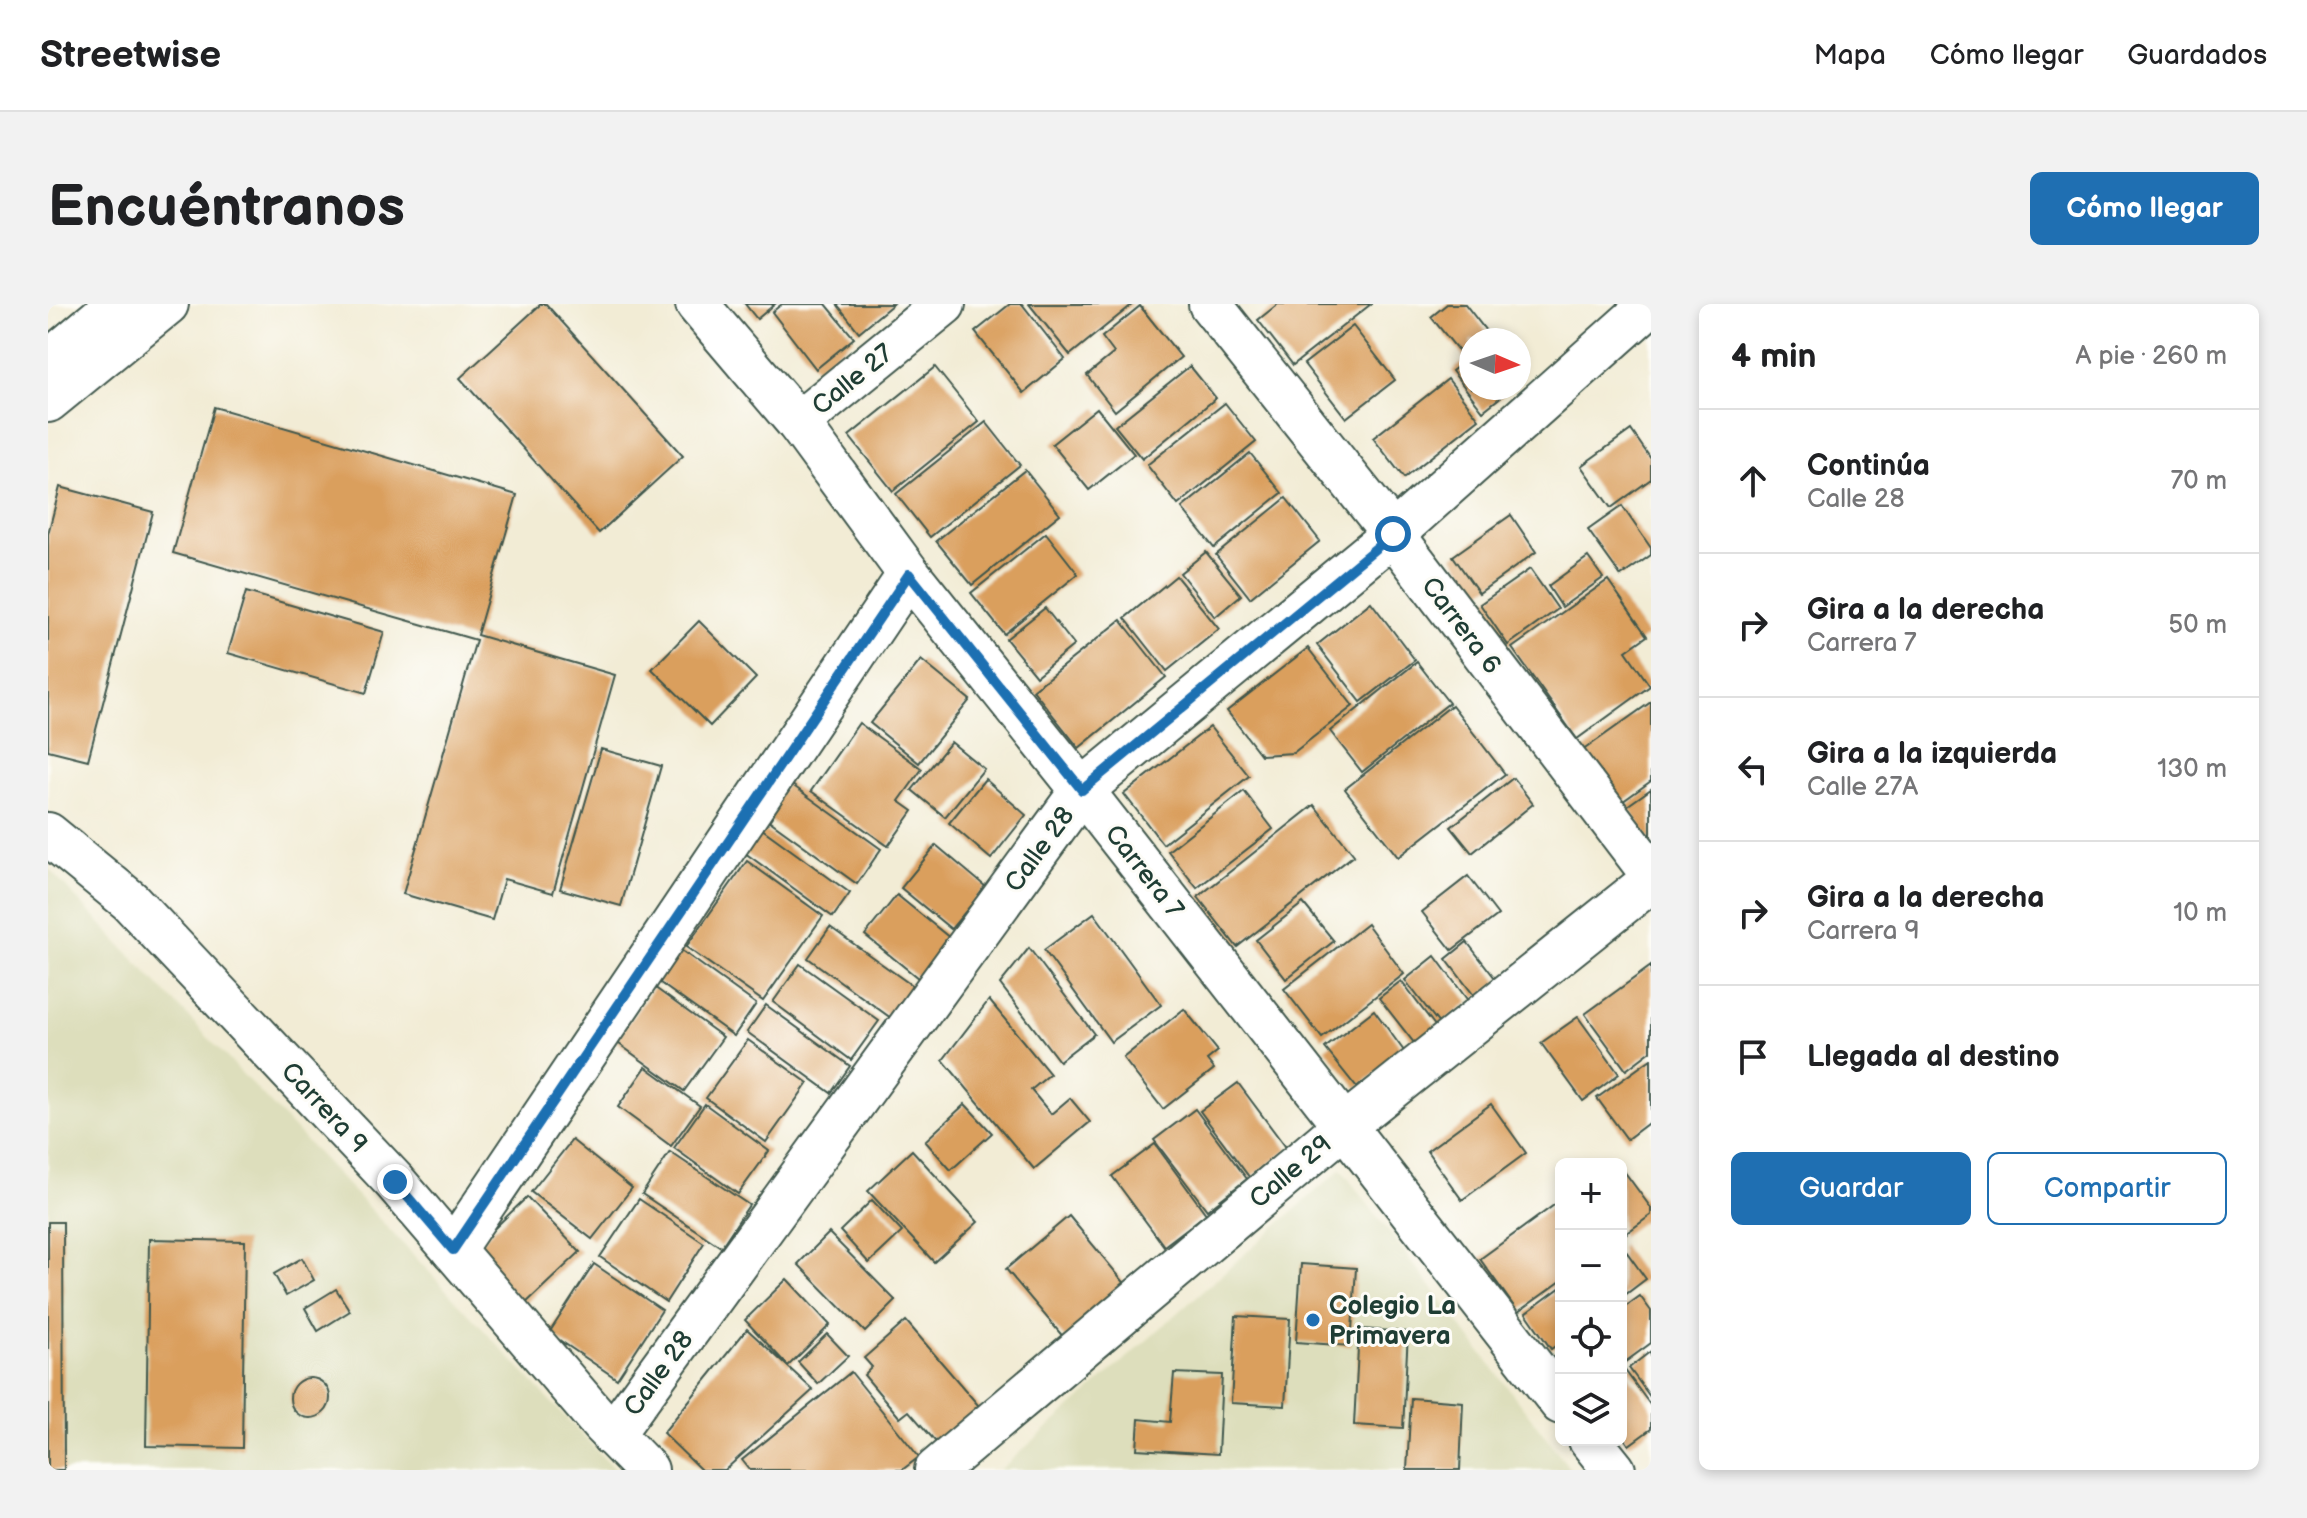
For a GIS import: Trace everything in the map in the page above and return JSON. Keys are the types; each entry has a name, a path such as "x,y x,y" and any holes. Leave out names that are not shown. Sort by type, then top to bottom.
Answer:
{"street":[{"path":"48,362 110,316 167,304"},
{"name":"Carrera 7","path":"697,304 798,423 909,574 1082,790 1555,1395"},
{"name":"Calle 27","path":"798,423 944,304"},
{"name":"Carrera 6","path":"1210,304 1393,534 1651,873"},
{"name":"Calle 28","path":"612,1435 1082,790 1393,534 1651,304"},
{"path":"48,401 110,316"},
{"path":"453,1250 909,574"},
{"name":"Carrera 9","path":"48,834 130,901 395,1182 612,1435 647,1470"},
{"name":"Calle 29","path":"936,1470 1344,1126 1651,881"},
{"path":"1595,1446 1614,1470"}],"shaded area":[{"path":"48,868 434,1277 615,1470 48,1470"},
{"name":"Colegio La Primavera","path":"1341,1169 1571,1470 1000,1470"}],"building":[{"path":"541,304 546,304 683,456 599,533 460,378"},
{"path":"745,304 775,304 757,319"},
{"path":"782,304 826,304 854,338 816,369 772,312"},
{"path":"837,304 893,304 859,332"},
{"path":"1010,304 1022,304 1065,359 1024,393 975,332"},
{"path":"1029,304 1133,304 1070,355"},
{"path":"1278,304 1371,304 1293,365 1258,320"},
{"path":"1447,304 1465,304 1484,328 1459,328 1459,351 1431,317"},
{"path":"1140,306 1181,357 1115,411 1087,375 1114,353 1102,337"},
{"path":"1353,326 1395,380 1346,418 1304,364"},
{"path":"1190,366 1216,398 1142,459 1115,426"},
{"path":"1459,366 1459,380 1452,371"},
{"path":"935,367 979,422 893,491 849,436"},
{"path":"1448,379 1459,393 1459,400 1464,400 1479,419 1404,478 1373,438"},
{"path":"1474,400 1497,400 1483,411"},
{"path":"1225,403 1256,442 1178,505 1147,465"},
{"path":"214,407 517,495 477,635 615,675 553,893 504,879 492,920 403,894 476,640 173,553"},
{"path":"1097,408 1134,454 1089,490 1052,444"},
{"path":"986,422 1020,465 930,537 896,494"},
{"path":"1631,430 1651,459 1651,479 1611,508 1581,466"},
{"path":"1250,453 1282,493 1214,548 1182,508"},
{"path":"1025,470 1060,514 972,585 936,541"},
{"path":"60,487 153,512 88,760 48,750 48,534"},
{"path":"1286,498 1320,541 1250,598 1216,555"},
{"path":"1622,506 1651,548 1651,555 1621,576 1588,530"},
{"path":"1511,515 1536,552 1479,593 1453,556"},
{"path":"1046,533 1078,574 1004,634 971,593"},
{"path":"1206,552 1241,595 1215,617 1180,573"},
{"path":"1588,557 1603,578 1562,607 1548,586"},
{"path":"1530,569 1558,609 1508,645 1480,604"},
{"path":"1176,576 1219,629 1167,671 1125,618"},
{"path":"1608,580 1647,636 1626,651 1650,686 1577,739 1512,648"},
{"path":"246,592 384,632 366,693 228,653"},
{"path":"1371,602 1415,660 1361,702 1317,645"},
{"path":"1045,608 1074,645 1036,676 1006,639"},
{"path":"1121,620 1166,677 1079,748 1033,690"},
{"path":"699,621 756,678 710,726 652,669"},
{"path":"1308,648 1353,706 1293,753 1261,755 1227,711"},
{"path":"921,660 970,700 919,763 870,723"},
{"path":"1417,662 1449,703 1362,772 1330,731"},
{"path":"1651,702 1651,781 1619,804 1582,751"},
{"path":"1452,705 1505,774 1398,857 1345,789"},
{"path":"859,723 922,769 899,801 913,811 888,846 811,791"},
{"path":"1210,727 1249,776 1163,844 1124,794"},
{"path":"951,742 984,769 945,817 912,790"},
{"path":"601,749 661,766 621,906 560,889"},
{"path":"1513,778 1533,804 1472,853 1451,827"},
{"path":"985,779 1026,815 991,859 949,823"},
{"path":"788,782 881,849 857,884 763,816"},
{"path":"1651,789 1651,841 1627,806"},
{"path":"1244,791 1273,829 1197,888 1168,851"},
{"path":"1314,805 1354,855 1237,947 1198,897"},
{"path":"758,826 850,893 833,917 741,850"},
{"path":"936,845 986,887 951,929 901,888"},
{"path":"747,861 823,916 763,1001 686,947"},
{"path":"1468,876 1498,915 1452,950 1422,912"},
{"path":"897,895 951,939 918,978 865,935"},
{"path":"1303,903 1334,941 1286,979 1256,940"},
{"path":"1094,913 1161,1005 1111,1042 1044,950"},
{"path":"1367,924 1404,974 1322,1038 1284,989"},
{"path":"830,927 914,987 891,1018 808,958"},
{"path":"1467,942 1498,982 1476,998 1446,959"},
{"path":"678,948 756,1004 734,1036 656,980"},
{"path":"1029,948 1094,1034 1059,1061 1000,984"},
{"path":"1435,956 1469,1002 1440,1025 1405,980"},
{"path":"800,964 879,1021 851,1060 773,1002"},
{"path":"1651,966 1651,1051 1626,1070 1585,1014"},
{"path":"1401,981 1436,1027 1415,1044 1379,998"},
{"path":"654,987 723,1037 684,1091 615,1041"},
{"path":"989,1000 1050,1074 1031,1090 1051,1114 1070,1098 1090,1122 1034,1169 943,1060"},
{"path":"766,1005 850,1066 831,1093 747,1032"},
{"path":"1184,1009 1218,1051 1207,1060 1214,1069 1163,1109 1123,1058"},
{"path":"1374,1010 1404,1051 1357,1088 1325,1048"},
{"path":"1578,1017 1619,1074 1583,1101 1541,1043"},
{"path":"748,1040 808,1083 766,1142 706,1098"},
{"path":"1651,1059 1651,1121 1627,1139 1597,1098"},
{"path":"646,1067 700,1106 671,1146 618,1107"},
{"path":"1238,1083 1288,1150 1250,1178 1200,1111"},
{"path":"705,1104 769,1151 738,1194 674,1148"},
{"path":"965,1104 992,1133 951,1170 925,1141"},
{"path":"1491,1104 1526,1153 1462,1200 1427,1151"},
{"path":"1195,1109 1247,1179 1207,1210 1154,1140"},
{"path":"572,1140 632,1188 592,1239 531,1192"},
{"path":"1155,1144 1206,1214 1164,1246 1112,1176"},
{"path":"912,1150 978,1222 934,1262 868,1191"},
{"path":"670,1152 749,1205 721,1247 642,1194"},
{"path":"1627,1175 1651,1208 1651,1215 1627,1233"},
{"path":"527,1197 580,1252 524,1305 472,1250"},
{"path":"639,1199 704,1243 666,1302 600,1257"},
{"path":"872,1200 902,1232 869,1263 840,1231"},
{"path":"1555,1204 1555,1285 1518,1312 1480,1259"},
{"path":"1069,1216 1127,1286 1065,1339 1006,1269"},
{"path":"48,1222 63,1222 64,1470 48,1470"},
{"path":"829,1233 896,1301 865,1332 798,1264"},
{"path":"149,1239 245,1241 242,1448 146,1446"},
{"path":"1627,1252 1646,1279 1627,1293"},
{"path":"302,1258 314,1280 286,1296 274,1274"},
{"path":"594,1264 662,1310 617,1379 549,1333"},
{"path":"1301,1264 1356,1268 1351,1346 1296,1342"},
{"path":"787,1279 830,1325 788,1366 745,1320"},
{"path":"336,1289 350,1311 318,1331 305,1308"},
{"path":"1555,1291 1555,1346 1551,1349 1526,1313"},
{"path":"1640,1296 1651,1311 1651,1343 1627,1361 1627,1306"},
{"path":"1236,1316 1290,1319 1285,1406 1231,1403"},
{"path":"906,1321 984,1412 942,1449 909,1411 900,1418 864,1375 872,1367 864,1358"},
{"path":"747,1329 813,1390 725,1470 701,1470 663,1433"},
{"path":"1359,1329 1408,1332 1403,1428 1354,1425"},
{"path":"827,1334 848,1356 818,1384 798,1362"},
{"path":"1651,1351 1651,1398 1629,1368"},
{"path":"851,1372 919,1457 902,1470 750,1470 742,1460"},
{"path":"1174,1373 1222,1375 1218,1454 1137,1449 1139,1419 1170,1422"},
{"path":"1627,1373 1651,1406 1651,1429 1629,1445"},
{"path":"310,1378 324,1384 330,1398 324,1412 310,1418 296,1412 290,1398 296,1384"},
{"path":"1411,1398 1463,1402 1460,1470 1407,1470"}],"place":[{"name":"Colegio La Primavera","path":"1313,1320"}],"route":[{"path":"395,1182 453,1250 909,574 1082,790 1393,534"}]}
